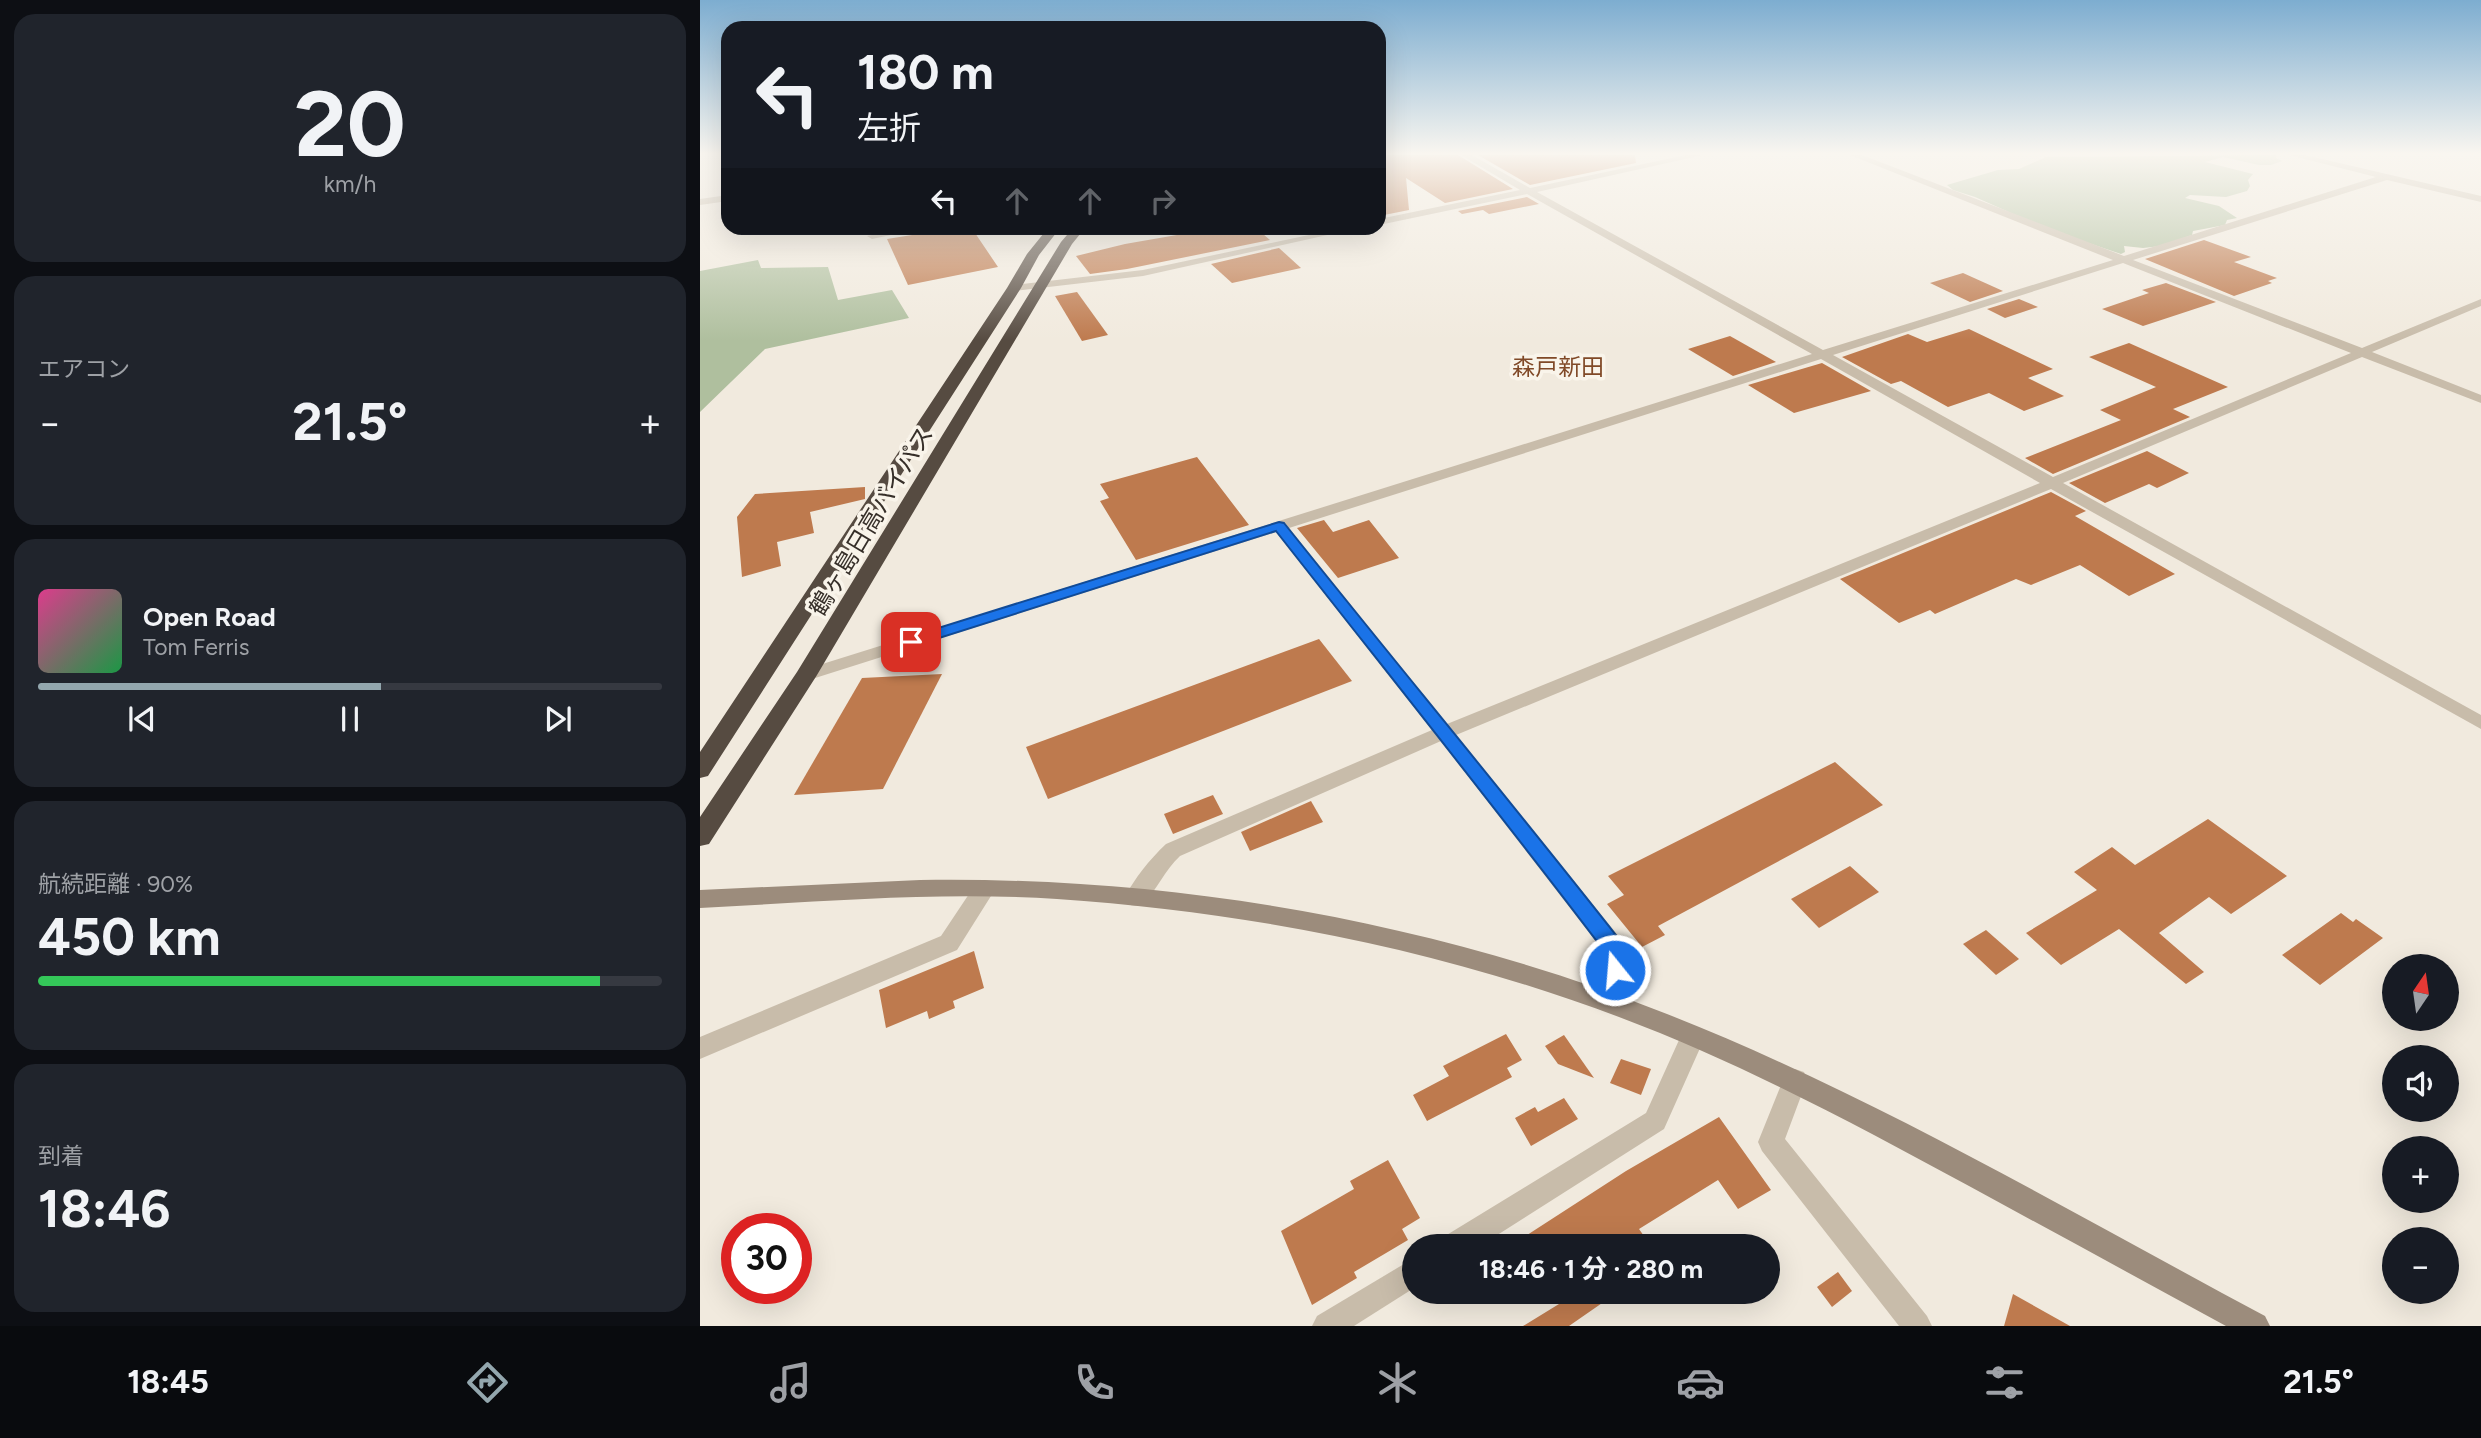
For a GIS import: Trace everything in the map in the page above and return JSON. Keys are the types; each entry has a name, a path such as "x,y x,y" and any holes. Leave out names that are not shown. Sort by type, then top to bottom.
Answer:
{"highway":[{"name":"鶴ヶ島日高バイパス","path":"700,770 1014,288 1033,254 1048,235"},
{"name":"鶴ヶ島日高バイパス","path":"700,837 806,675 1040,287 1074,235"}],"street":[{"path":"1386,221 1404,217"},
{"path":"1576,217 2481,723"},
{"path":"2013,217 2481,399"},
{"path":"806,675 2260,217"},
{"path":"872,236 878,235"},
{"path":"1014,288 1115,278 1321,235"},
{"path":"1135,898 1158,864 1173,850 1443,733 2481,302"},
{"path":"1279,526 1443,733 1496,795 1612,945 1615,970 1600,999"},
{"path":"700,1048 949,943 985,888"},
{"path":"700,899 985,888 1054,890 1135,898 1294,920 1411,944 1600,999 1794,1080 1836,1100 2255,1326"},
{"path":"1474,1234 1654,1121 1693,1037"},
{"path":"1794,1080 1770,1142 1917,1326"},
{"path":"1327,1326 1402,1279"}],"green space":[{"path":"2020,217 2237,218 2227,220 2225,225 2193,231 2192,235 2161,246 2124,246 2125,252 2121,254"},
{"path":"758,260 761,268 828,267 838,300 892,290 909,318 765,349 700,412 700,271"}],"building":[{"path":"912,235 976,235 998,267 908,285 887,239"},
{"path":"1177,235 1264,235 1270,240 1090,274 1076,256"},
{"path":"2204,240 2251,257 2234,262 2277,278 2268,281 2272,283 2234,296 2145,259"},
{"path":"1279,248 1301,268 1232,283 1211,264"},
{"path":"1963,273 2003,291 1970,302 1930,283"},
{"path":"2166,283 2216,302 2143,326 2102,309 2149,293 2142,290"},
{"path":"1077,292 1108,335 1082,341 1055,296"},
{"path":"2019,299 2038,307 2005,318 1987,309"},
{"path":"1969,329 2053,369 2028,378 2064,396 2024,411 1989,393 1948,407 1901,381 1891,384 1842,357 1908,334 1927,342"},
{"path":"1730,336 1776,362 1733,376 1688,349"},
{"path":"2129,343 2228,387 2173,409 2190,417 2053,474 2025,458 2121,420 2100,410 2156,387 2089,357"},
{"path":"1822,363 1871,391 1794,413 1748,385"},
{"path":"2147,451 2189,473 2157,488 2149,484 2105,503 2069,483"},
{"path":"1197,457 1249,525 1136,560 1100,501 1109,498 1100,484"},
{"path":"865,487 865,499 810,512 814,533 777,542 781,566 742,577 737,517 755,494"},
{"path":"2051,492 2086,511 2075,516 2175,574 2129,596 2080,565 2031,585 2016,579 1935,614 1930,610 1899,623 1840,579"},
{"path":"1324,520 1333,532 1369,520 1399,558 1338,578 1297,528"},
{"path":"1319,639 1352,681 1048,799 1026,747"},
{"path":"942,674 883,789 794,795 862,678"},
{"path":"1835,762 1883,805 1658,926 1665,935 1642,947 1607,904 1624,895 1608,876"},
{"path":"1213,795 1223,814 1173,834 1164,814"},
{"path":"1311,801 1323,822 1250,851 1241,832"},
{"path":"2208,819 2287,876 2231,914 2209,897 2159,933 2204,972 2186,984 2119,929 2061,965 2026,933 2097,890 2074,872 2112,847 2135,865"},
{"path":"1850,866 1879,892 1819,928 1791,899"},
{"path":"2341,913 2353,922 2356,919 2383,938 2320,985 2282,955"},
{"path":"1986,930 2019,959 1996,975 1963,944"},
{"path":"974,951 984,988 953,1001 955,1008 929,1019 927,1011 886,1028 879,990"},
{"path":"1506,1034 1522,1060 1507,1068 1512,1077 1427,1121 1413,1095 1449,1076 1443,1066"},
{"path":"1564,1035 1594,1078 1558,1064 1545,1046"},
{"path":"1621,1059 1651,1069 1641,1095 1610,1083"},
{"path":"1564,1098 1578,1119 1531,1146 1515,1118 1535,1107 1538,1112"},
{"path":"1719,1117 1771,1190 1738,1209 1718,1180 1639,1229 1643,1234 1529,1234 1626,1171"},
{"path":"1388,1160 1420,1218 1402,1229 1405,1234 1402,1234 1402,1244 1354,1272 1357,1278 1312,1305 1281,1231 1354,1189 1350,1181"},
{"path":"1838,1272 1852,1291 1832,1307 1817,1287"},
{"path":"2013,1294 2070,1326 2004,1326"},
{"path":"1559,1304 1601,1304 1569,1326 1523,1326"}],"district":[{"name":"森戸新田","path":"1558,367"}],"route":[{"path":"911,642 1279,526 1443,733 1496,795 1612,945 1615,970"}]}
